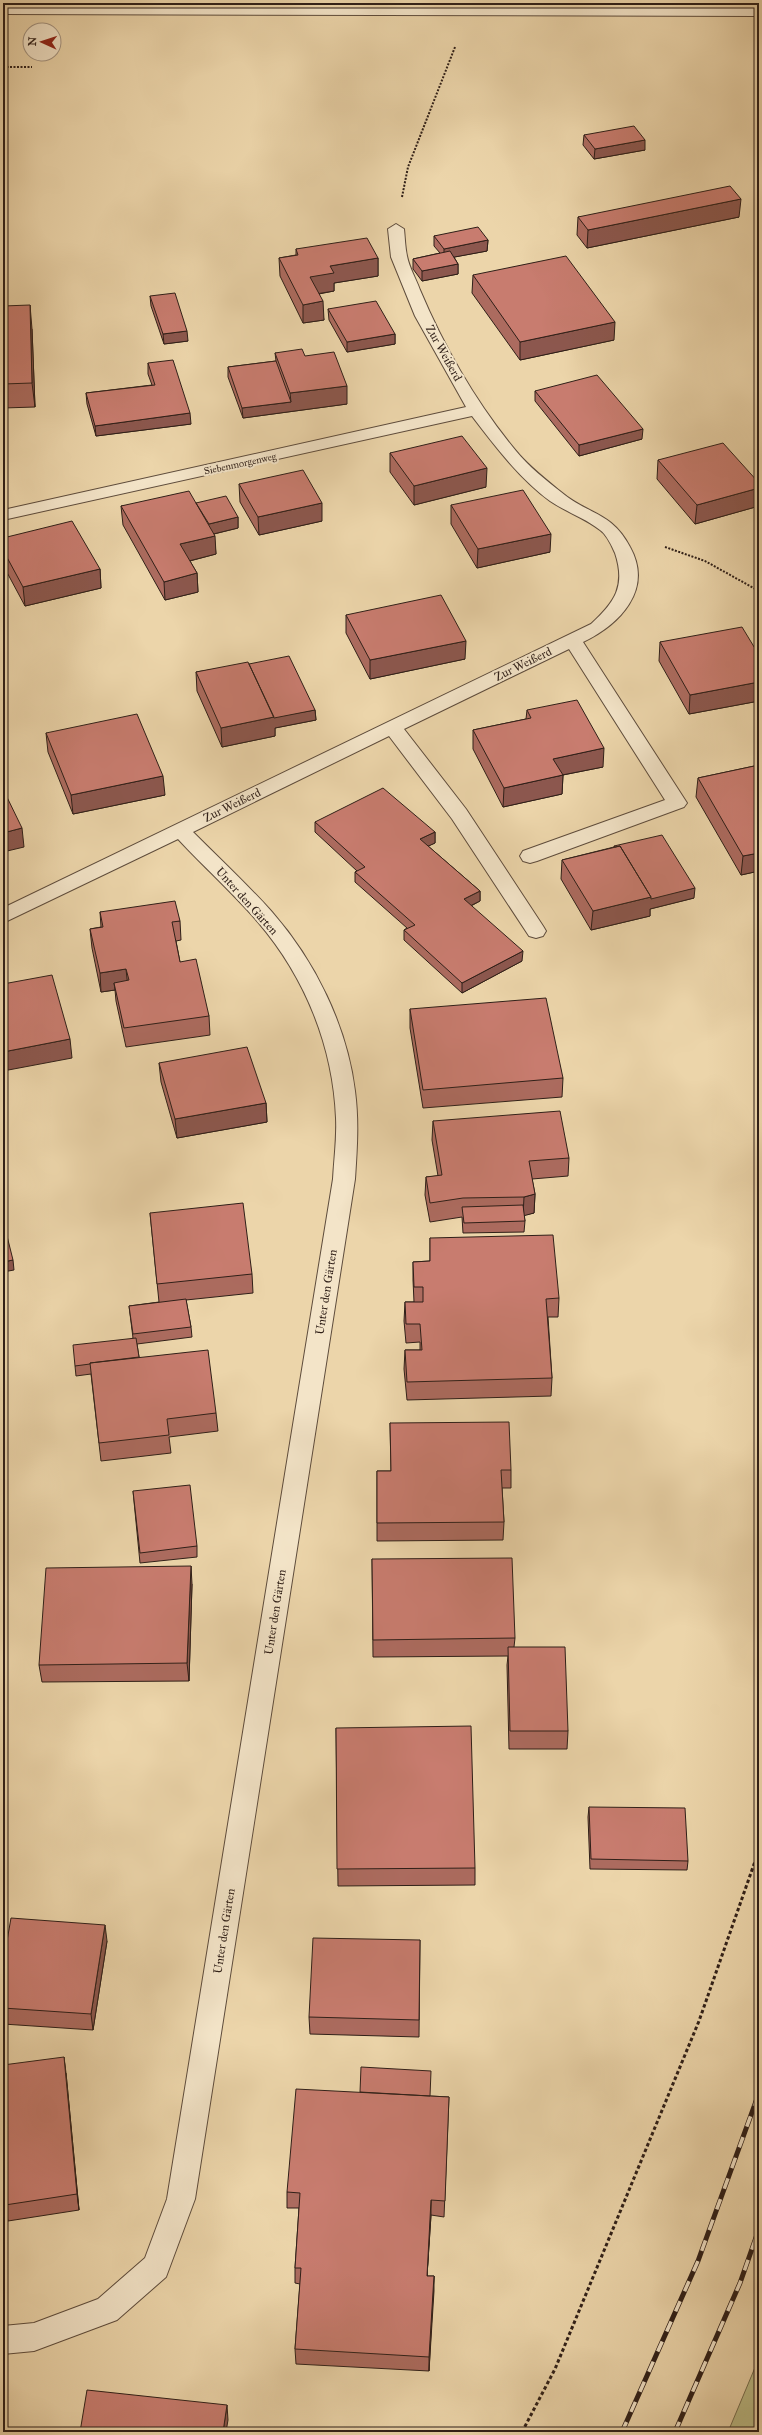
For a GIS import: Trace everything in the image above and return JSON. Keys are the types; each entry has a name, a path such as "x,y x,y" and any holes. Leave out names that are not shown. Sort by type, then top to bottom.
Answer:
{"street":[{"path":"3,10 759,12"},
{"name":"Zur Weißerd","path":"3,916 597,628 616,611 627,590 629,569 622,548 608,527 556,497 511,456 476,410 423,316 399,257 396,229"},
{"name":"Siebenmorgenweg","path":"3,515 476,410"},
{"path":"530,856 677,803 572,640"},
{"path":"392,727 459,814 536,931"},
{"name":"Unter den Gärten","path":"3,2340 34,2337 107,2310 156,2267 181,2198 344,1179 347,1118 340,1064 324,1012 298,962 266,918 180,830"}],"path":[{"path":"396,229 408,167 456,44"},
{"path":"3,67 32,67"},
{"path":"608,527 705,561 759,591"},
{"path":"522,2432 555,2369 699,2021 759,1850"}],"green space":[{"path":"759,2358 759,2432 728,2432"}],"building":[{"path":"634,126 645,140 595,149 584,135"},
{"path":"730,186 741,199 588,230 578,217"},
{"path":"478,227 488,240 444,249 434,236"},
{"path":"367,238 378,258 330,266 334,273 310,277 323,301 303,305 279,258 298,255 296,249"},
{"path":"450,251 458,264 422,271 413,259"},
{"path":"566,256 615,322 520,342 473,275"},
{"path":"175,293 187,331 163,334 150,296"},
{"path":"376,301 395,334 347,342 328,309"},
{"path":"30,305 32,383 3,384 3,306"},
{"path":"302,349 305,356 334,352 347,386 290,393 275,353"},
{"path":"173,360 190,413 95,426 86,393 155,385 148,363"},
{"path":"276,361 291,402 242,408 228,367"},
{"path":"597,375 643,429 579,445 535,391"},
{"path":"462,436 487,468 414,486 390,453"},
{"path":"723,443 759,483 759,488 697,505 658,460"},
{"path":"303,470 322,503 258,517 239,484"},
{"path":"523,490 551,534 478,549 451,505"},
{"path":"189,491 215,536 180,544 197,573 164,582 121,506"},
{"path":"226,496 238,517 209,524 196,503"},
{"path":"72,521 100,569 23,587 3,550 3,538"},
{"path":"441,595 466,641 370,660 346,615"},
{"path":"742,627 759,655 759,682 690,695 660,642"},
{"path":"289,656 315,710 274,718 249,664"},
{"path":"248,662 274,717 221,728 196,672"},
{"path":"577,700 604,748 553,759 563,775 504,788 473,730 531,718 527,710"},
{"path":"137,714 163,776 71,795 46,733"},
{"path":"759,765 759,853 743,856 698,778"},
{"path":"383,788 435,832 420,839 480,891 464,899 523,951 462,983 404,930 415,925 355,872 365,867 315,822"},
{"path":"3,789 22,828 3,833"},
{"path":"662,835 695,888 651,899 620,846 614,846"},
{"path":"620,846 651,897 593,911 562,860"},
{"path":"175,901 180,921 172,922 180,962 196,959 209,1016 124,1028 114,983 129,980 126,969 100,973 90,929 103,927 100,912"},
{"path":"52,975 70,1039 3,1052 3,984"},
{"path":"546,998 563,1078 423,1090 410,1009"},
{"path":"247,1047 266,1103 175,1119 159,1063"},
{"path":"560,1111 569,1158 529,1161 535,1194 524,1197 463,1198 430,1203 426,1177 442,1175 433,1121"},
{"path":"243,1203 252,1274 157,1284 150,1213"},
{"path":"523,1205 525,1221 464,1223 462,1207"},
{"path":"3,1220 13,1260 3,1262"},
{"path":"553,1235 559,1298 546,1299 552,1378 407,1382 405,1350 422,1350 420,1324 406,1324 405,1302 423,1302 423,1287 414,1287 413,1262 430,1261 430,1238"},
{"path":"186,1299 191,1327 133,1334 129,1306"},
{"path":"136,1338 139,1357 75,1366 73,1345"},
{"path":"208,1350 216,1413 167,1419 169,1435 99,1443 90,1363"},
{"path":"509,1422 511,1470 501,1470 504,1522 377,1523 377,1471 391,1471 390,1423"},
{"path":"190,1485 197,1546 140,1553 133,1491"},
{"path":"512,1558 515,1638 373,1640 372,1559"},
{"path":"191,1566 187,1663 39,1665 46,1568"},
{"path":"508,1647 565,1647 568,1731 510,1731"},
{"path":"471,1726 475,1868 337,1869 336,1728"},
{"path":"589,1807 685,1808 688,1861 591,1859"},
{"path":"11,1918 105,1925 91,2014 3,2008 3,1964"},
{"path":"313,1938 420,1940 419,2020 309,2017"},
{"path":"64,2057 77,2194 5,2205 3,2182 3,2065"},
{"path":"361,2067 431,2071 430,2096 360,2092"},
{"path":"296,2089 449,2097 445,2201 431,2200 427,2276 434,2276 429,2357 295,2349 301,2268 295,2268 300,2193 287,2192"},
{"path":"87,2390 227,2405 223,2432 80,2432"}],"railway":[{"path":"622,2432 698,2261 759,2093"},
{"path":"675,2432 740,2283 759,2229"}]}
